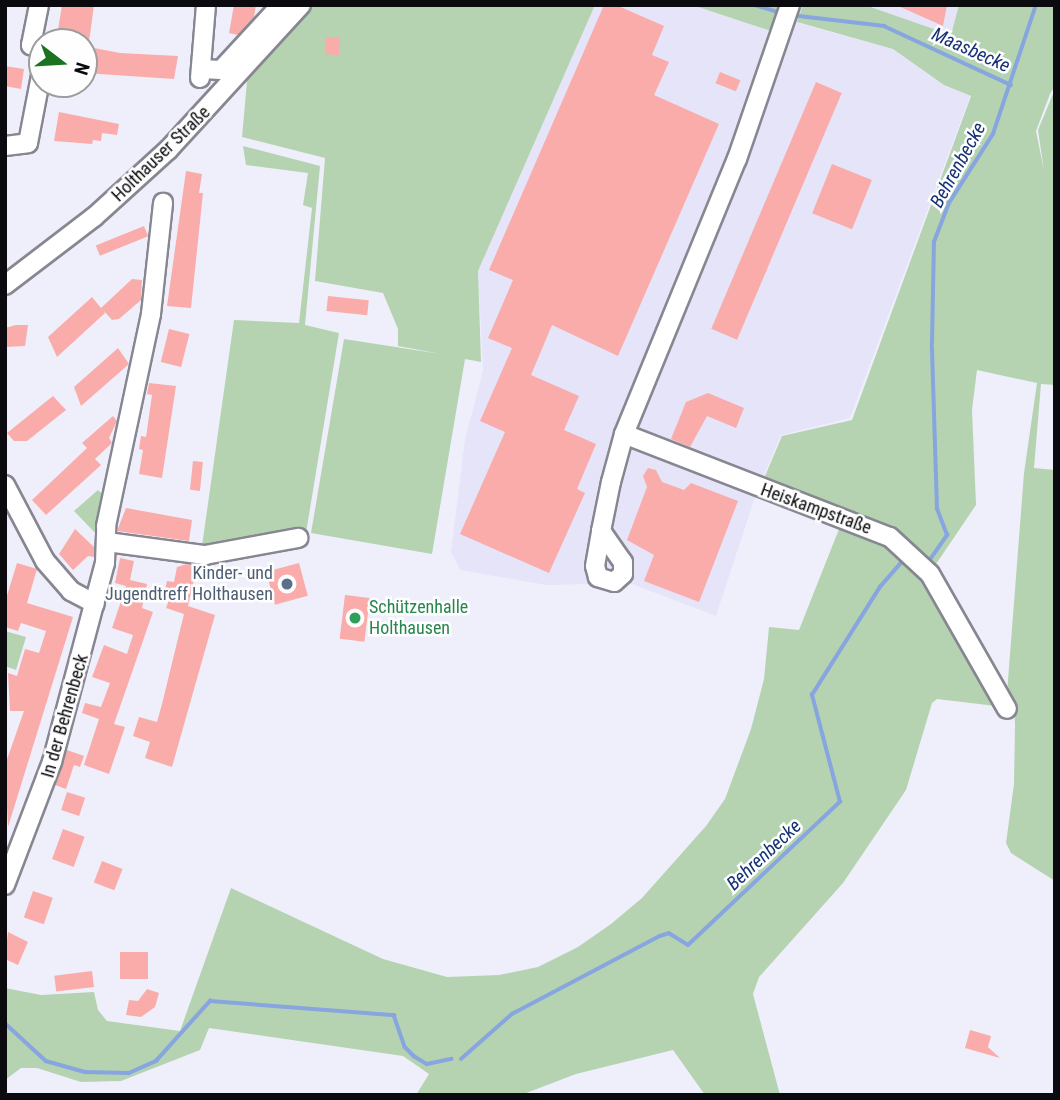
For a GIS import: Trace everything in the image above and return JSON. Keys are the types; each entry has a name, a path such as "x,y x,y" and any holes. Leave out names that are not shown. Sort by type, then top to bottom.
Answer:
{"street":[{"path":"35,28 39,5"},
{"path":"206,5 201,75 221,70 281,5"},
{"name":"Holthauser Straße","path":"5,285 94,217 168,150 301,5"},
{"path":"601,531 624,434 737,159 790,5"},
{"path":"5,146 27,143 36,98"},
{"name":"In der Behrenbeck","path":"5,885 13,844 71,701 95,604 151,314 163,203"},
{"name":"Heiskampstraße","path":"624,434 760,489 863,524 900,544 930,574 1007,709"},
{"path":"6,488 45,561 71,591 95,604"},
{"path":"107,542 205,555 298,538"}],"shaded area":[{"path":"595,5 692,5 774,32 782,5 803,5 798,23 893,49 944,85 970,96 850,418 781,435 756,494 716,616 627,582 608,589 592,584 546,585 460,570 451,552 465,439 483,371 478,271"},
{"path":"865,5 959,5 952,35"}],"green space":[{"path":"311,5 595,5 478,271 481,362 465,359 432,554 311,533 344,339 441,354 398,346 398,329 383,293 315,281 325,158 242,137 247,81"},
{"path":"692,5 782,5 774,32"},
{"path":"803,5 865,5 951,35 959,5 1055,5 1055,86 1036,131 1044,171 1038,130 1055,89 1055,385 1041,384 1034,468 1055,470 1055,881 1011,853 1006,843 1014,784 1015,725 1014,706 1007,693 1024,473 1037,383 977,370 972,410 976,505 932,570 996,706 937,699 932,703 906,790 843,883 759,977 753,994 780,1095 705,1095 673,1050 576,1074 521,1095 416,1095 429,1074 403,1056 209,1028 200,1050 121,1081 81,1082 37,1068 21,1068 5,1080 5,988 41,995 94,992 98,1010 107,1021 180,1031 231,888 383,959 447,977 499,975 538,967 578,947 611,924 642,898 706,826 725,799 751,729 764,679 769,627 799,630 845,514 762,483 782,436 852,420 971,96 944,85 893,49 797,22"},
{"path":"243,146 320,166 305,325 339,333 306,533 201,553 234,320 299,323 312,208 303,205 308,173 246,165"},
{"path":"98,490 105,497 99,537 74,511"},
{"path":"5,631 26,637 16,670 5,666"}],"building":[{"path":"62,5 94,5 91,28 58,28"},
{"path":"234,5 256,5 254,17 238,35 229,33"},
{"path":"604,5 616,5 664,26 652,55 669,62 654,95 719,124 618,356 552,325 531,375 579,396 564,430 596,444 577,489 585,493 549,573 460,534 505,432 480,421 512,348 488,338 513,280 489,270"},
{"path":"896,5 947,5 943,26"},
{"path":"326,37 340,38 339,55 325,54"},
{"path":"98,49 120,53 178,56 174,79 98,74"},
{"path":"5,66 24,69 21,89 5,86"},
{"path":"720,72 740,80 736,91 716,83"},
{"path":"816,82 842,93 737,340 711,329"},
{"path":"59,112 119,124 117,135 102,133 101,141 93,140 92,144 54,141"},
{"path":"832,164 872,180 852,229 812,213"},
{"path":"186,171 202,174 199,193 203,193 191,308 167,306"},
{"path":"144,226 148,236 100,256 96,245"},
{"path":"132,279 142,280 141,300 119,319 112,320 103,310 105,313 57,357 48,337 92,297 101,308"},
{"path":"328,296 369,300 367,315 326,311"},
{"path":"28,325 25,346 5,347 5,328"},
{"path":"169,329 189,334 181,367 161,362"},
{"path":"118,348 129,364 81,406 74,387"},
{"path":"149,383 176,386 162,478 139,474 143,450 139,449 141,436 146,437 152,395 147,394"},
{"path":"708,393 744,408 736,428 707,416 690,447 671,439 686,402"},
{"path":"53,396 66,410 27,441 14,441 7,433"},
{"path":"113,416 117,421 109,438 112,443 95,459 101,465 46,515 32,500 87,448 82,443"},
{"path":"193,461 203,462 200,491 190,490"},
{"path":"648,468 656,470 662,482 684,490 691,483 738,501 699,602 644,581 654,555 627,540 647,487 643,476"},
{"path":"126,508 192,520 189,541 117,531"},
{"path":"75,529 94,547 94,557 88,556 73,570 59,554"},
{"path":"120,558 134,561 130,580 147,584 142,608 153,612 114,724 125,727 109,774 84,765 99,719 82,713 85,703 101,707 110,683 92,677 104,645 127,654 133,635 112,628 126,586 115,583"},
{"path":"17,563 37,569 27,603 73,617 8,827 5,765 24,711 10,711 8,673 17,676 25,649 39,653 46,631 21,623 18,631 5,627 5,602"},
{"name":"Kinder- und Jugendtreff Holthausen","path":"299,563 308,596 275,605 266,572"},
{"path":"187,564 197,566 188,606 215,615 172,767 145,758 150,742 133,736 139,717 157,722 184,614 166,608 170,597 164,595 167,581 174,582 177,567"},
{"name":"Schützenhalle Holthausen","path":"345,595 370,598 364,642 340,639"},
{"path":"67,750 84,756 80,767 74,765 66,789 55,785"},
{"path":"67,792 85,798 79,816 61,810"},
{"path":"63,829 85,837 74,867 52,859"},
{"path":"102,861 123,869 114,890 94,882"},
{"path":"33,891 53,898 44,924 24,917"},
{"path":"8,932 28,942 18,965 5,959"},
{"path":"120,952 148,952 148,979 120,979"},
{"path":"92,971 94,987 56,992 54,976"},
{"path":"147,989 159,993 155,1007 141,1017 126,1015 129,1000 138,1001"},
{"path":"970,1030 991,1036 988,1047 1000,1058 965,1048"}],"waterway":[{"name":"Maasbecke","path":"755,5 778,12"},
{"name":"Behrenbecke","path":"932,343 934,242 949,203 993,134 1036,5"},
{"name":"Maasbecke","path":"799,16 884,26 1011,85"},
{"name":"Behrenbecke","path":"929,561 947,535 937,509 932,346"},
{"name":"Behrenbecke","path":"461,1059 512,1014 660,936 669,933 688,945 840,802 812,695 880,587 904,559"},
{"name":"Behrenbecke","path":"5,1023 46,1061 85,1072 129,1073 156,1061 210,1001 394,1015 405,1047 414,1056 427,1064 451,1059"}],"place":[{"name":"Kinder- und Jugendtreff Holthausen","path":"287,584"},
{"name":"Schützenhalle Holthausen","path":"355,618"}]}
